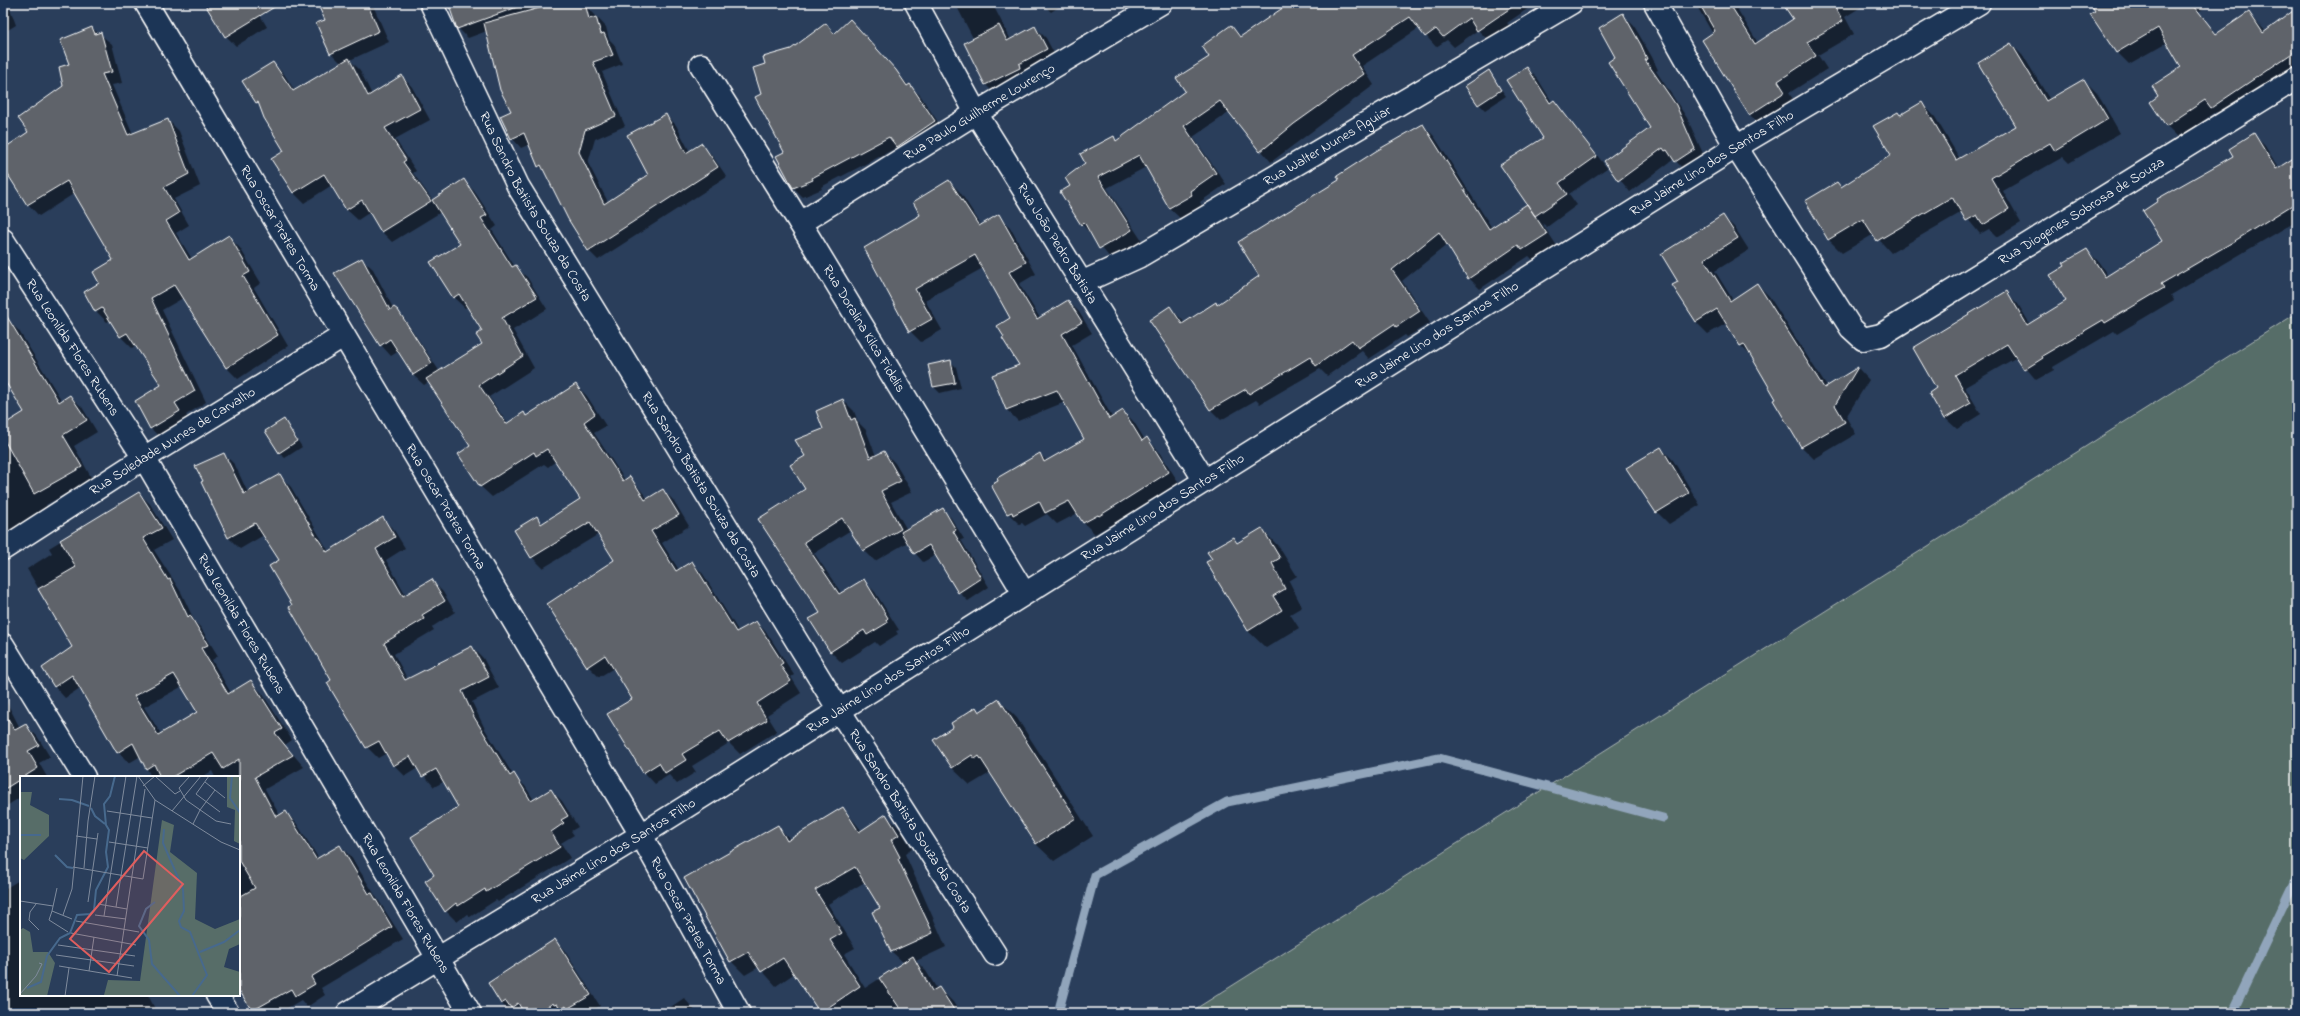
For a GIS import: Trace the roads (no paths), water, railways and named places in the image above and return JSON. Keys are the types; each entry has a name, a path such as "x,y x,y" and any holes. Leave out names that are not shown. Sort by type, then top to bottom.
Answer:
{"street":[{"name":"Rua Oscar Prates Torma","path":"146,3 641,835 739,1013"},
{"name":"Rua Sandro Batista Souza da Costa","path":"431,3 518,186 839,710 995,954"},
{"name":"Rua João Pedro Batista","path":"916,3 976,113 1204,481"},
{"name":"Rua Paulo Guilherme Lourenço","path":"800,223 976,113 1161,3"},
{"name":"Rua Walter Nunes Aguiar","path":"1081,283 1138,257 1571,3"},
{"path":"1655,3 1736,147"},
{"name":"Rua Jaime Lino dos Santos Filho","path":"348,1013 641,835 1736,147 1979,3"},
{"name":"Rua Doralina Kilca Fidelis","path":"701,65 800,223 1024,594"},
{"name":"Rua Diogenes Sobrosa de Souza","path":"1736,147 1851,328 1863,339 1881,335 2297,78"},
{"name":"Rua Leonilda Flores Rubens","path":"3,240 144,458 470,1013"},
{"name":"Rua Soledade Nunes de Carvalho","path":"3,549 144,458 343,336"},
{"path":"3,646 83,776"},
{"path":"218,996 228,1013"}],"waterway":[{"path":"1058,1013 1095,875 1227,802 1439,758 1663,818"},
{"path":"2232,1013 2297,876"}]}
